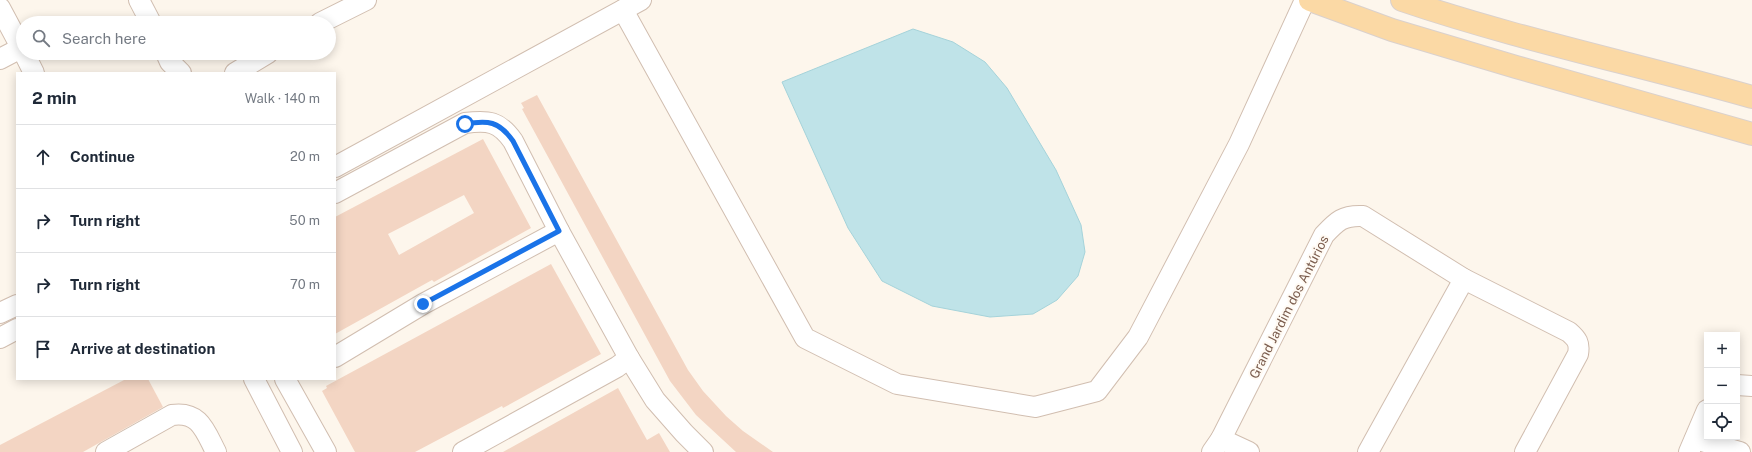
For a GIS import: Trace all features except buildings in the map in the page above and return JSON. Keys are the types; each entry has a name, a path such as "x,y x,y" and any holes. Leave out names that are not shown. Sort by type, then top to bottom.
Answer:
{"main road":[{"path":"1310,0 1392,30 1516,68 1752,134"},
{"path":"1402,0 1544,42 1752,97"}],"street":[{"path":"138,0 147,16"},
{"path":"334,16 366,0"},
{"path":"336,166 641,0"},
{"path":"623,10 805,338 897,384 1035,407 1097,391 1138,337 1239,144 1305,0"},
{"path":"0,8 16,38"},
{"path":"0,59 16,53"},
{"path":"28,60 34,72"},
{"path":"169,60 180,72"},
{"path":"237,72 256,60"},
{"path":"336,192 465,124 482,121 497,124 506,130 559,231 629,358 655,400 703,452"},
{"name":"Grand Jardim dos Antúrios","path":"1249,452 1216,446 1324,235 1337,221 1352,215 1363,216 1464,279 1568,332 1578,340 1578,354 1525,452"},
{"path":"336,356 423,304 559,231"},
{"path":"1368,452 1464,279"},
{"path":"0,314 16,306"},
{"path":"0,338 16,330"},
{"path":"463,452 617,367 629,358"},
{"path":"255,380 292,452"},
{"path":"290,381 326,452"},
{"path":"1740,385 1752,386"},
{"path":"106,452 172,415 183,414 194,417 201,424 216,452"},
{"path":"1704,417 1692,445 1740,452"}],"water":[{"path":"913,29 953,42 985,62 1007,88 1056,170 1081,225 1085,252 1078,276 1057,300 1033,314 990,317 932,306 882,281 848,228 782,82"}],"route":[{"path":"423,304 559,231 506,130 497,124 482,121 465,124"}]}
